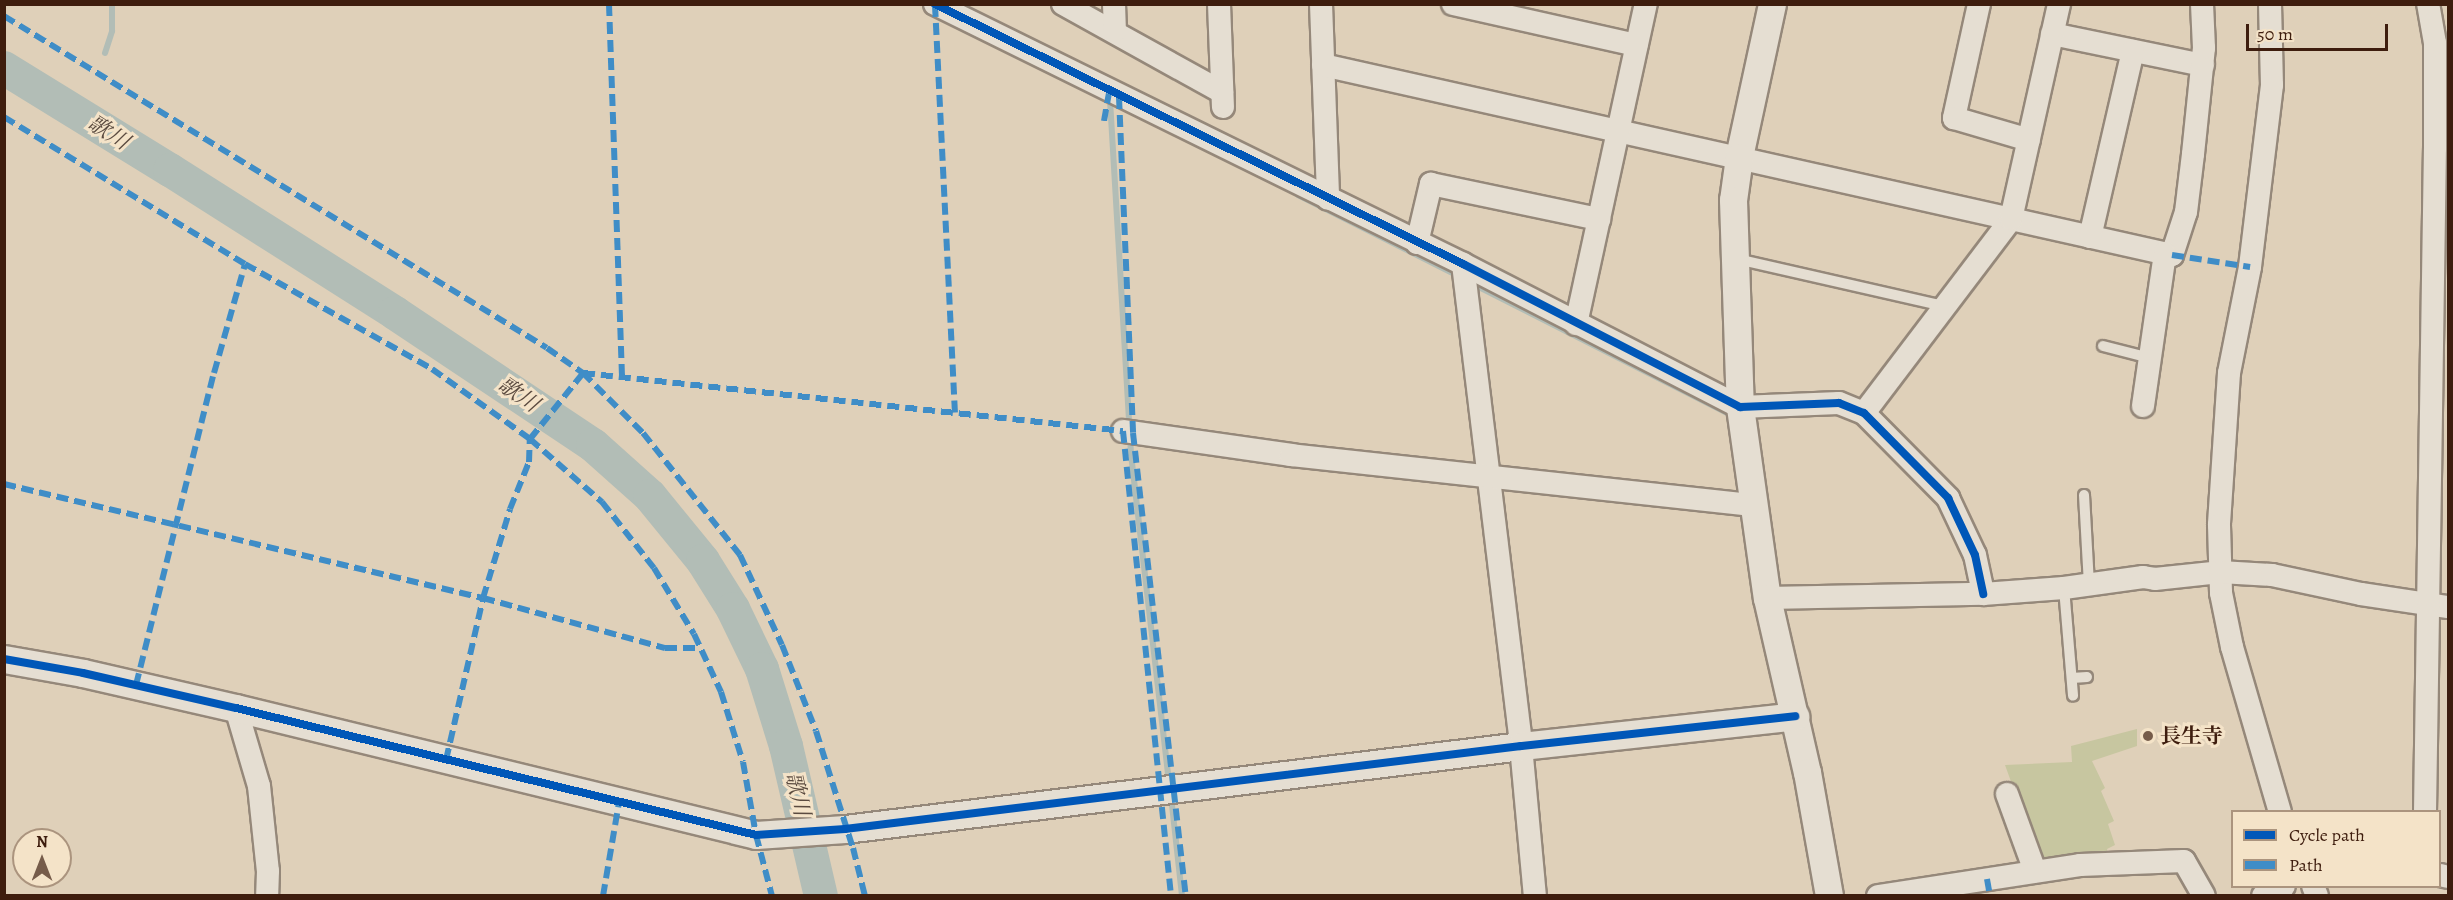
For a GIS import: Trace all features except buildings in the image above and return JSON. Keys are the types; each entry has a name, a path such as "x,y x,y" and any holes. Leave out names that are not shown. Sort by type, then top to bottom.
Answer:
{"street":[{"path":"1063,4 1114,31 1222,100 1219,4"},
{"path":"1114,4 1114,31"},
{"path":"1321,4 1328,199"},
{"path":"1453,4 1636,45"},
{"path":"1576,324 1646,4"},
{"path":"1772,4 1739,157 1733,200 1740,407 1767,598 1795,716 1829,896"},
{"path":"1979,4 1954,118 2029,140"},
{"path":"1864,413 2011,219 2059,4"},
{"path":"1323,65 2172,255 2186,212 2202,65 2202,4"},
{"path":"2270,4 2272,85 2250,267 2229,373 2219,525 2222,593 2232,648 2279,810"},
{"path":"2425,810 2438,606 2442,148 2435,43 2428,4"},
{"path":"935,5 1463,264 1740,407 1839,403 1864,413 1948,498 1976,555 1983,594"},
{"path":"2052,34 2202,65"},
{"path":"2090,237 2133,51"},
{"path":"1418,243 1431,184 1599,219"},
{"path":"2143,406 2165,254"},
{"path":"1463,264 1521,746 1535,896"},
{"path":"1123,431 1290,455 1753,505"},
{"path":"1767,598 1983,594 2064,588 2143,577 2155,579 2220,572 2272,575 2438,606"},
{"path":"4,659 83,673 236,708 756,835 831,830 1521,746 1795,716"},
{"path":"236,708 258,786 268,871 267,896"},
{"path":"2007,794 2035,871"},
{"path":"1878,896 2080,865 2184,861 2204,896"},
{"path":"2263,896 2280,888"}],"lane":[{"path":"1734,259 1944,306"},
{"path":"2103,346 2150,358"},
{"path":"2084,495 2089,585"},
{"path":"2086,525 2099,524"},
{"path":"2064,588 2073,696"},
{"path":"2072,678 2087,677"}],"green space":[{"path":"2137,729 2137,746 2092,761 2105,788 2101,791 2114,821 2108,824 2115,845 2107,849 2109,857 2041,864 2005,765 2072,762 2071,746"}],"waterway":[{"path":"105,53 112,31 112,4"},
{"name":"歌川","path":"4,68 395,313 593,445 650,496 703,561 733,609 762,669 786,746 821,896"},
{"path":"1110,100 1131,454 1169,783"},
{"path":"1298,195 1460,277"},
{"path":"1471,283 1729,414 1729,418"},
{"path":"1171,796 1182,896"}],"marked path":[{"path":"609,4 622,379"},
{"path":"935,5 955,414"},
{"path":"4,16 547,348 583,373 643,433 740,555 782,645 816,731 853,848 865,896"},
{"path":"1104,121 1109,93"},
{"path":"1119,97 1133,433 1186,896"},
{"path":"4,117 245,264 432,369 530,439 602,502 654,568 694,634 721,692 743,762 756,835 772,896"},
{"path":"2172,255 2250,267"},
{"path":"136,685 214,373 245,264"},
{"path":"583,373 1123,431 1171,896"},
{"path":"446,760 483,598 510,509 529,462 530,439 583,373"},
{"path":"4,484 483,598 665,648 700,648"},
{"path":"603,896 619,802"},
{"path":"1987,879 1990,896"}],"cycle path":[{"path":"935,4 1463,264 1740,407 1839,403 1864,413 1948,498 1975,555 1983,594"},
{"path":"4,659 83,673 236,708 756,835 845,829 1521,746 1795,716"}],"place":[{"name":"長生寺","path":"2148,736"}]}
